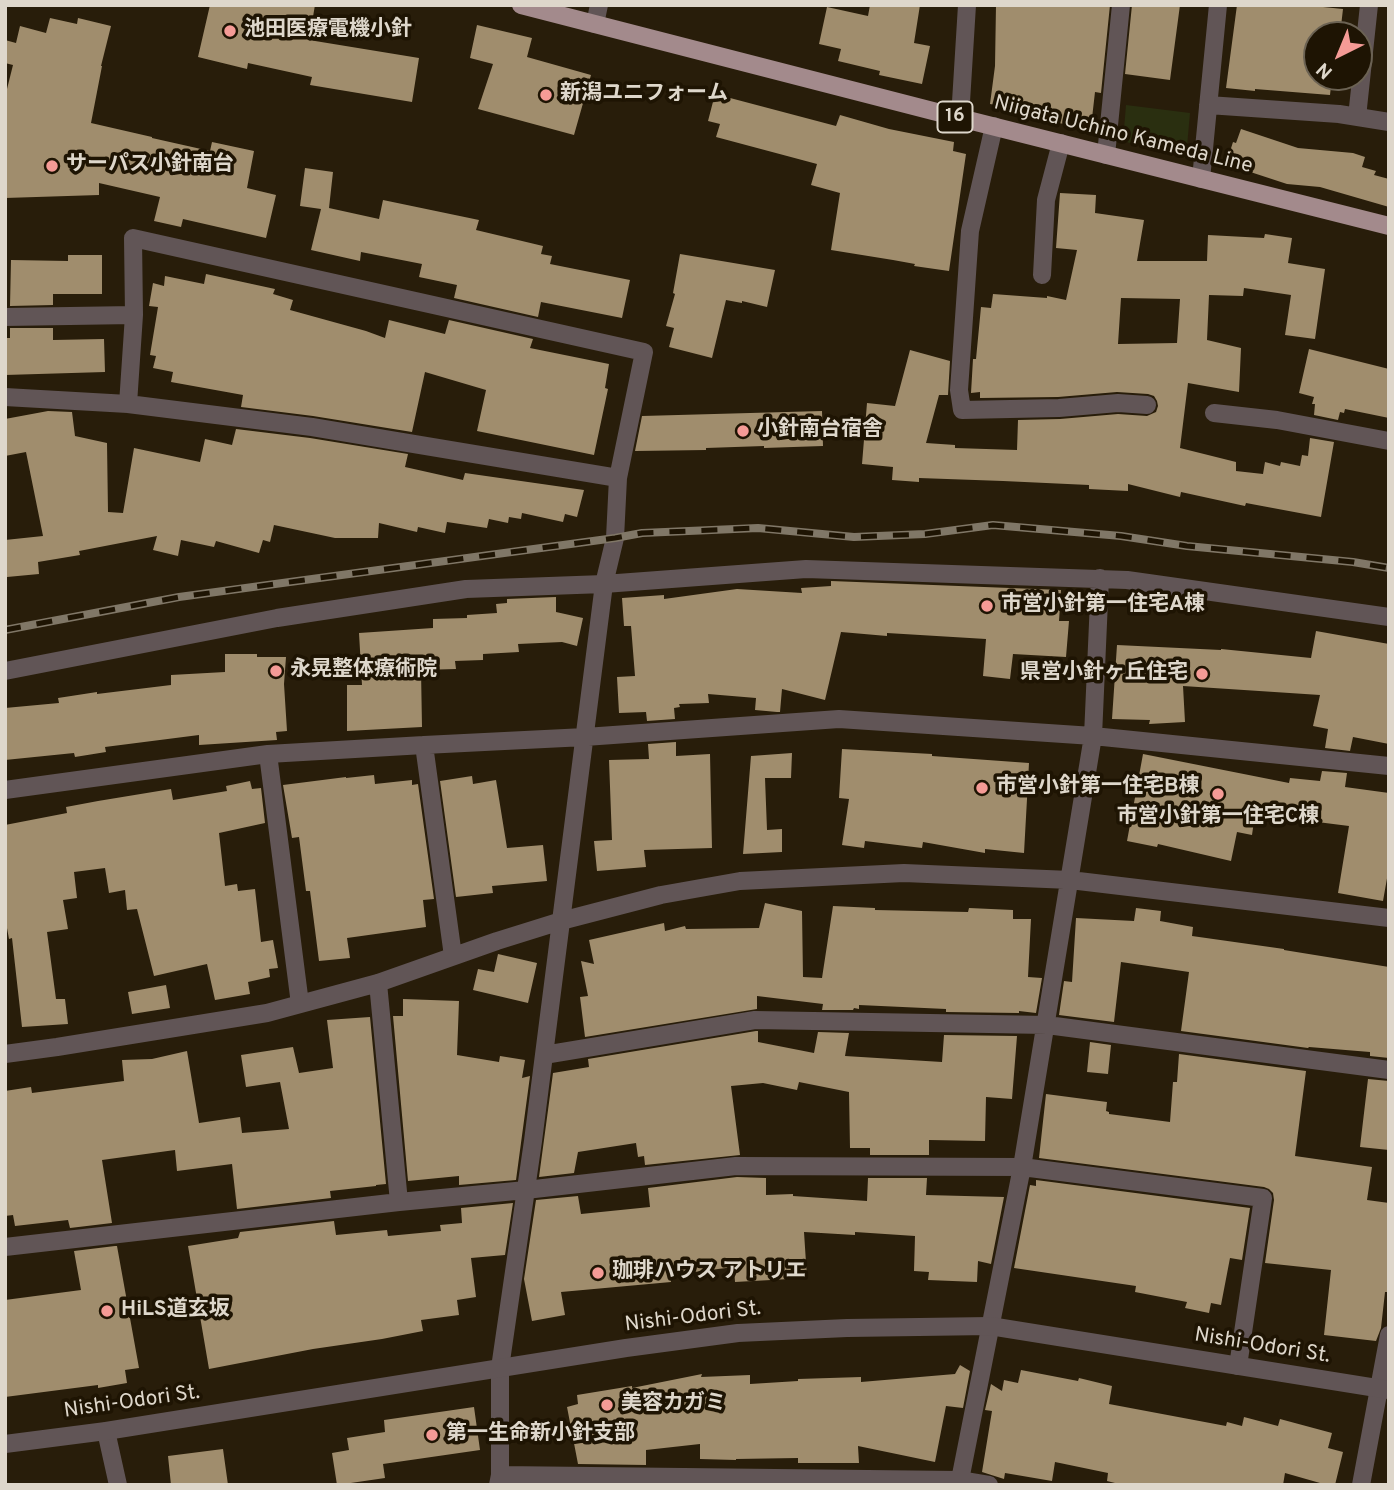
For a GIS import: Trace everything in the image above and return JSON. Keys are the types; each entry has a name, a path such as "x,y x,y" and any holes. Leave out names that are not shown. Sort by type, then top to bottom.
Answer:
{"main road":[{"name":"Niigata Uchino Kameda Line","path":"522,5 1389,226"}],"street":[{"path":"595,24 599,5"},
{"path":"960,118 967,5"},
{"path":"1106,155 1121,5"},
{"path":"1201,178 1218,5"},
{"path":"1357,117 1369,5"},
{"path":"1208,105 1339,114 1389,122"},
{"path":"994,127 970,231 959,390 962,410 1059,408 1118,403 1146,405"},
{"path":"1042,275 1046,200 1060,143"},
{"path":"128,404 134,316 133,238 644,352 618,478 615,538 604,584 544,1055 500,1368 499,1480 959,1482 989,1485"},
{"path":"5,317 134,316"},
{"path":"5,397 128,404 312,427 618,478"},
{"path":"1213,413 1277,420 1389,441"},
{"path":"5,671 277,618 466,589 604,584 806,569 1128,580 1389,617"},
{"path":"959,1482 1022,1167 1093,736 1100,578"},
{"path":"5,790 268,754 585,737 839,719 1093,736 1389,766"},
{"path":"424,745 453,956"},
{"path":"268,754 300,1004"},
{"path":"5,1054 267,1013 378,983 561,921 661,895 740,881 904,873 1070,880 1389,918"},
{"path":"378,983 399,1202"},
{"path":"544,1055 755,1020 1047,1025 1389,1070"},
{"path":"5,1247 736,1166 1022,1167 1264,1198 1238,1366"},
{"name":"Nishi-Odori St.","path":"5,1444 106,1431 626,1348 738,1333 847,1328 990,1326 1384,1390"},
{"path":"1361,1485 1384,1390 1389,1335"},
{"path":"106,1431 118,1485"}],"green space":[{"path":"1126,105 1190,113 1186,158 1123,141"}],"building":[{"path":"210,5 315,5 309,40 419,58 412,102 310,85 312,77 248,63 247,69 198,57"},
{"path":"870,5 920,5 914,43 930,46 922,84 879,75 880,71 838,61 841,49 819,44 827,7 868,16"},
{"path":"996,5 1110,5 1101,93 1095,92 1091,127 1049,122 1050,114 990,104 995,66"},
{"path":"1132,5 1180,5 1170,80 1125,74"},
{"path":"1237,5 1303,5 1343,9 1342,21 1303,21 1303,91 1330,91 1330,95 1226,88"},
{"path":"50,18 77,24 78,18 111,26 91,123 210,151 212,142 254,151 247,188 276,195 266,238 183,219 181,227 154,221 160,197 99,183 99,195 5,198 5,97 13,65 5,63 5,40 16,43 20,26 46,33"},
{"name":"新潟ユニフォーム","path":"477,25 532,38 527,57 591,75 574,135 478,109 493,64 470,58"},
{"path":"715,94 836,126 840,115 889,129 954,142 953,151 966,154 949,271 831,250 840,193 811,185 817,164 716,137 720,124 708,121"},
{"path":"1241,129 1298,148 1353,153 1365,157 1362,167 1376,171 1374,175 1389,179 1389,207 1320,187 1287,184 1226,164 1233,142 1236,143"},
{"path":"305,168 333,172 329,208 379,219 383,200 479,220 476,230 543,246 541,254 552,256 550,264 630,280 622,318 541,302 538,317 454,298 457,285 419,277 422,264 361,252 360,261 311,250 321,209 300,206"},
{"path":"1060,193 1096,195 1095,213 1144,220 1137,261 1207,261 1208,235 1264,238 1265,234 1292,238 1288,263 1325,269 1315,339 1285,335 1291,295 1244,288 1243,296 1209,295 1207,340 1241,348 1239,392 1188,383 1180,448 1236,462 1236,471 1263,474 1265,462 1280,466 1281,462 1300,466 1302,455 1308,456 1310,438 1334,442 1321,517 1246,503 1245,506 1181,492 1180,497 1128,484 1128,491 1089,489 1089,485 919,478 919,482 892,480 893,467 862,464 867,403 895,406 910,350 950,361 948,395 939,395 926,443 955,445 955,448 1017,450 1018,420 1118,414 1147,416 1156,412 1157,401 1154,396 1148,394 1117,392 1058,397 980,398 980,392 971,393 981,307 991,308 993,294 1047,296 1066,300 1077,250 1056,248","holes":["1121,298 1180,299 1177,343 1118,344"]},
{"path":"680,254 775,270 767,307 726,300 712,358 669,347 674,328 666,326 675,294 673,293"},
{"path":"68,255 102,255 102,294 53,294 53,305 10,306 11,260 68,261"},
{"path":"206,274 275,289 273,294 293,300 290,310 385,338 389,320 445,334 449,320 533,339 530,348 609,364 605,388 608,389 594,455 477,431 486,390 425,372 412,432 241,407 243,395 171,382 173,372 153,368 156,356 150,355 158,307 149,306 153,283 164,286 165,276 204,284"},
{"path":"10,328 53,328 53,340 104,339 105,372 5,375 5,338 10,338"},
{"path":"1309,349 1389,369 1389,418 1345,409 1344,413 1340,412 1338,420 1314,415 1314,397 1299,393"},
{"path":"48,411 72,412 75,436 107,443 108,512 123,513 134,448 200,462 205,439 232,445 236,429 408,454 405,467 463,480 465,473 584,490 577,517 565,514 563,522 522,513 521,519 509,517 508,523 489,519 487,528 447,522 445,533 418,527 417,532 379,523 378,538 335,538 274,525 270,542 263,540 259,553 216,541 214,547 181,540 178,556 153,550 157,536 79,551 80,555 38,562 39,574 7,577 5,540 43,536 26,452 5,456 5,419"},
{"name":"小針南台宿舎","path":"822,411 823,446 635,451 642,416"},
{"path":"831,581 1061,590 1059,621 1069,621 1066,657 1013,654 1010,679 983,676 986,639 841,632 825,700 782,689 780,712 755,710 756,698 708,694 709,703 679,704 680,707 674,708 675,719 647,721 646,712 619,713 617,677 635,676 631,626 624,626 622,598 664,595 664,599 737,589 802,593 801,588 831,586"},
{"path":"556,597 556,612 583,618 577,646 562,642 518,644 519,652 483,654 483,660 455,661 456,669 421,670 422,727 347,731 347,685 362,685 359,633 433,628 433,619 467,618 467,615 497,613 496,604 507,603 507,599"},
{"path":"1316,631 1389,644 1389,744 1353,737 1350,751 1325,748 1328,729 1313,726 1320,695 1183,686 1185,722 1149,724 1150,720 1112,719 1117,645 1221,649 1311,658"},
{"path":"225,654 286,657 284,684 287,731 276,732 277,740 199,745 199,735 105,747 106,752 75,757 74,753 5,760 5,708 59,703 58,698 97,692 171,685 171,675 225,672"},
{"path":"676,742 676,756 710,754 712,848 644,850 646,867 597,871 594,841 612,840 609,760 649,759 648,744"},
{"path":"842,749 1029,763 1024,853 985,849 985,853 923,842 922,848 865,841 864,848 842,845 849,799 839,798"},
{"path":"792,753 791,778 765,778 767,830 782,829 782,852 743,854 751,756"},
{"path":"1143,754 1289,783 1290,778 1320,781 1322,771 1347,773 1345,787 1389,793 1389,867 1383,901 1338,893 1349,826 1262,815 1261,822 1254,821 1252,835 1237,832 1231,861 1158,844 1157,847 1127,841"},
{"path":"374,775 375,784 412,780 412,785 418,784 434,899 423,900 426,927 347,938 350,958 319,961 310,891 306,891 299,837 292,838 283,785"},
{"path":"472,776 473,784 496,780 507,848 543,845 547,881 492,886 493,893 456,897 440,781"},
{"path":"250,781 252,789 261,788 265,823 219,833 225,886 237,884 238,891 255,889 261,942 273,940 278,968 269,969 270,977 248,982 250,994 215,1000 207,964 154,976 137,909 127,910 125,890 109,893 105,868 74,872 77,898 63,900 68,929 47,932 56,999 65,999 68,1024 22,1027 12,938 9,939 5,917 5,825 67,813 66,807 98,801 171,789 173,800 227,791 226,786"},
{"path":"765,903 802,911 803,977 822,978 833,906 875,910 1013,910 1013,919 1031,919 1028,977 1042,978 1036,1013 946,1012 946,1009 859,1005 859,1009 853,1010 822,1010 823,1004 757,996 757,1009 585,1037 580,997 588,996 581,961 594,964 589,940 664,923 665,931 685,926 686,929 759,928"},
{"path":"1136,908 1161,911 1160,921 1193,927 1192,936 1389,967 1389,1058 1370,1056 1370,1052 1308,1048 1181,1031 1189,972 1121,962 1114,1022 1059,1015 1064,981 1072,982 1076,918 1134,921"},
{"path":"498,954 537,963 528,1003 473,990 478,969 494,972"},
{"path":"166,985 170,1008 132,1014 128,992"},
{"path":"403,999 459,1001 457,1055 499,1062 500,1056 525,1060 522,1078 530,1076 516,1180 459,1185 459,1176 408,1181 393,1016 403,1016"},
{"path":"370,1017 386,1184 330,1191 331,1198 237,1209 232,1164 177,1171 175,1150 102,1160 112,1223 70,1228 68,1220 15,1226 13,1215 5,1216 5,1091 31,1087 32,1093 124,1081 122,1060 152,1059 187,1051 199,1123 240,1117 242,1133 289,1129 280,1082 246,1087 241,1055 293,1047 299,1073 333,1068 327,1020"},
{"path":"758,1031 758,1042 814,1053 818,1032 849,1033 845,1056 942,1062 944,1035 1017,1036 1012,1099 986,1097 985,1141 929,1140 929,1155 870,1155 870,1148 850,1148 849,1092 799,1082 797,1090 763,1083 731,1086 740,1155 645,1165 644,1156 638,1157 636,1143 578,1152 574,1173 539,1177 553,1073 589,1067 588,1059"},
{"path":"1090,1042 1111,1045 1108,1074 1087,1072"},
{"path":"1179,1054 1306,1071 1295,1156 1372,1167 1367,1200 1389,1203 1389,1292 1385,1292 1381,1328 1376,1341 1324,1335 1331,1270 1265,1263 1274,1200 1269,1189 1039,1158 1046,1094 1107,1102 1106,1111 1109,1114 1170,1122 1173,1082 1177,1082"},
{"path":"1368,1079 1389,1081 1389,1150 1360,1147"},
{"path":"737,1177 766,1178 766,1195 793,1194 867,1201 868,1178 927,1178 926,1195 1004,1197 991,1264 978,1261 977,1282 928,1280 929,1272 914,1271 915,1236 804,1232 807,1278 735,1282 734,1267 670,1275 671,1282 561,1292 565,1315 532,1321 524,1279 536,1200 578,1196 581,1214 650,1207 648,1188"},
{"path":"1036,1180 1250,1208 1242,1260 1230,1258 1221,1305 1211,1303 1209,1313 1185,1308 1187,1302 1135,1292 1136,1286 1014,1268 1030,1185 1036,1186"},
{"path":"513,1203 505,1255 471,1258 476,1297 457,1300 459,1315 421,1320 423,1331 209,1369 188,1246 238,1238 240,1232 334,1221 336,1235 387,1230 388,1236 441,1231 440,1225 462,1223 461,1208"},
{"path":"117,1246 139,1368 125,1370 127,1383 5,1397 5,1300 81,1290 74,1251"},
{"path":"960,1365 970,1371 963,1408 946,1406 935,1462 858,1446 859,1463 798,1463 798,1458 700,1459 700,1444 646,1450 646,1465 578,1464 567,1407 578,1404 577,1395 632,1388 702,1374 701,1377 750,1375 750,1384 861,1377 861,1382 955,1374"},
{"path":"1021,1370 1078,1381 1079,1378 1112,1386 1109,1404 1226,1426 1227,1422 1242,1426 1244,1417 1278,1426 1280,1419 1332,1433 1328,1448 1343,1452 1335,1485 1285,1473 1283,1485 1123,1485 1107,1481 1108,1473 1055,1462 1052,1481 1005,1473 1004,1479 982,1472 992,1411 985,1410 991,1384 1002,1391 1004,1380 1018,1383"},
{"name":"第一生命新小針支部","path":"474,1407 480,1450 383,1464 385,1478 337,1485 332,1453 349,1450 347,1438 385,1432 384,1420"},
{"path":"223,1449 228,1485 171,1485 168,1456"}],"railway":[{"path":"5,630 179,597 642,533 758,528 854,537 925,534 993,525 1121,536 1187,546 1389,568"}],"place":[{"name":"池田医療電機小針","path":"230,31"},
{"name":"新潟ユニフォーム","path":"546,95"},
{"name":"サーパス小針南台","path":"52,166"},
{"name":"小針南台宿舎","path":"743,431"},
{"name":"市営小針第一住宅A棟","path":"987,606"},
{"name":"永晃整体療術院","path":"276,671"},
{"name":"県営小針ヶ丘住宅","path":"1202,674"},
{"name":"市営小針第一住宅B棟","path":"982,788"},
{"name":"市営小針第一住宅C棟","path":"1218,794"},
{"name":"珈琲ハウス アトリエ","path":"598,1273"},
{"name":"HiLS道玄坂","path":"107,1311"},
{"name":"美容カガミ","path":"607,1405"},
{"name":"第一生命新小針支部","path":"432,1435"}]}
